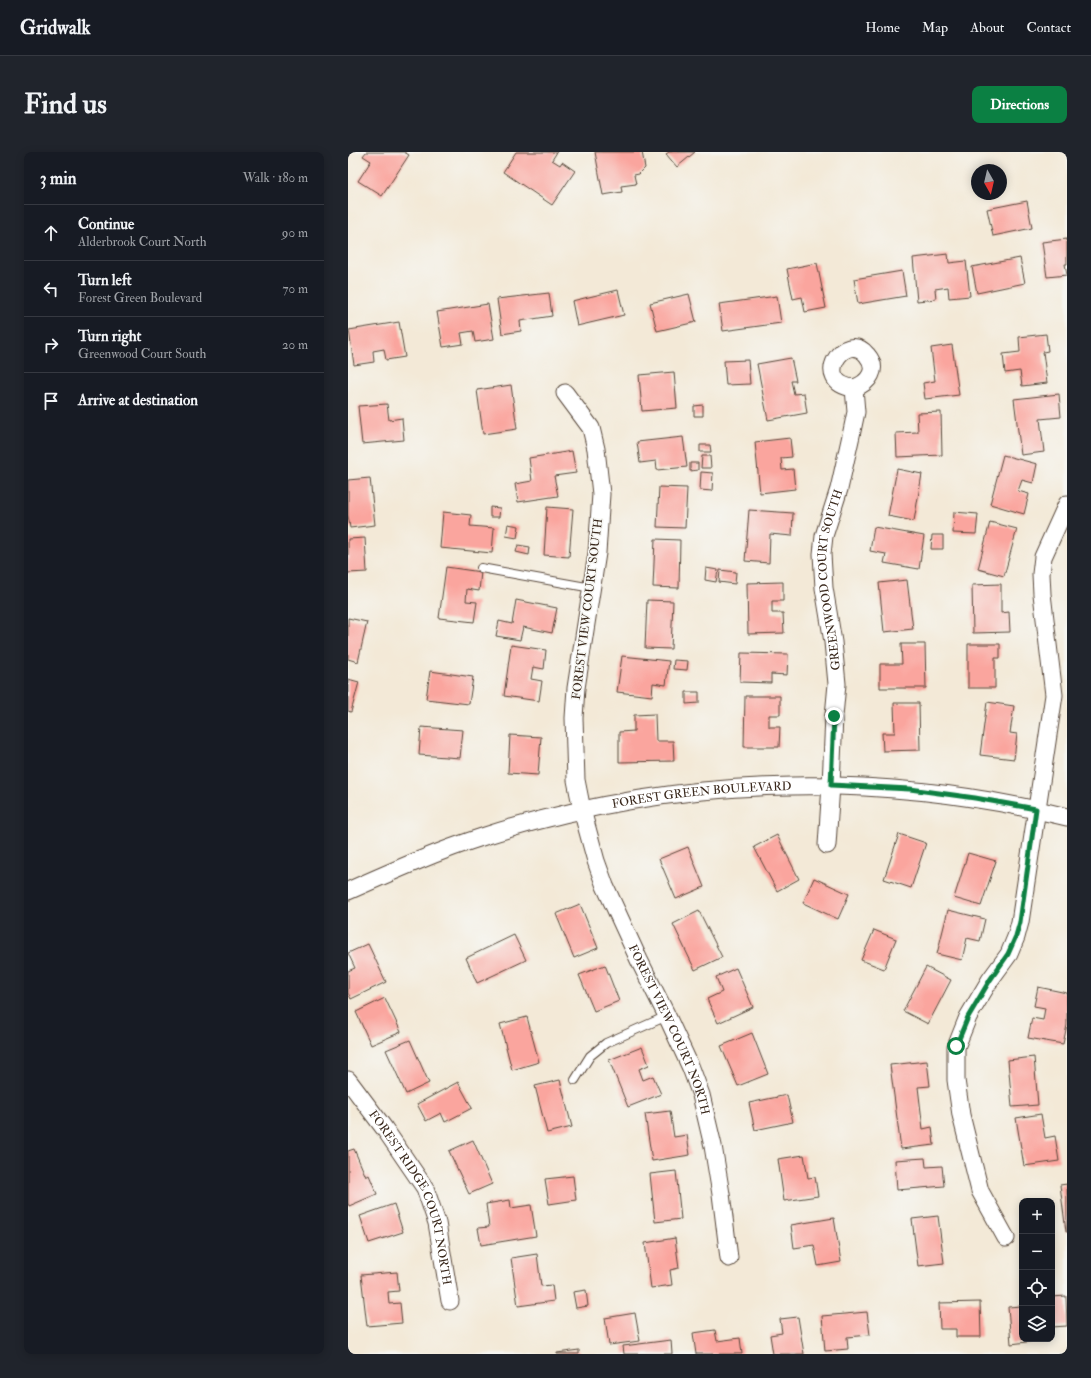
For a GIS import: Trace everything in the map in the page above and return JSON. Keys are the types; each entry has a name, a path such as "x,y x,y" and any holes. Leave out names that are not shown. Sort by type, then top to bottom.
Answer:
{"street":[{"name":"GREENWOOD COURT SOUTH","path":"827,845 837,684 833,642 824,588 822,554 824,536 839,489 856,412 854,388"},
{"name":"FOREST VIEW COURT SOUTH","path":"566,393 591,428 596,449 601,494 597,553 576,688 574,718 576,780 582,810"},
{"path":"1006,1238 980,1191 962,1115 956,1080 956,1046 968,1017 990,980 1008,954 1020,922 1054,695 1042,594 1043,557 1067,504"},
{"name":"FOREST GREEN BOULEVARD","path":"348,891 418,860 479,838 582,810 643,798 694,791 745,786 831,785 910,789 975,798 1036,809 1067,817"},
{"name":"FOREST VIEW COURT NORTH","path":"582,810 596,861 606,886 639,960 691,1068 701,1095 713,1146 729,1258"},
{"name":"FOREST RIDGE COURT NORTH","path":"348,1080 384,1128 425,1188 437,1223 450,1301"}],"lane":[{"path":"481,568 592,588"},
{"path":"575,1080 590,1056 606,1043 667,1016"}],"building":[{"path":"366,152 404,152 409,155 382,196 358,181 371,161 363,156"},
{"path":"516,152 557,152 552,160 560,165 562,162 575,171 552,205 503,172"},
{"path":"595,152 642,152 645,168 639,174 634,175 636,184 621,186 622,192 603,195"},
{"path":"669,152 695,152 677,167 666,154"},
{"path":"1027,201 1032,228 993,236 987,209"},
{"path":"1067,239 1067,264 1065,264 1067,275 1047,277 1042,242"},
{"path":"948,254 949,263 966,261 970,296 949,298 948,287 935,289 936,299 917,301 913,258"},
{"path":"1020,258 1025,283 977,293 972,267"},
{"path":"817,263 826,308 805,312 802,297 793,299 787,269"},
{"path":"902,271 906,296 858,304 854,279"},
{"path":"618,290 624,315 577,326 572,301"},
{"path":"549,293 552,316 520,321 521,331 502,334 497,299"},
{"path":"689,294 696,322 657,331 650,303"},
{"path":"777,296 781,323 723,331 719,304"},
{"path":"488,304 494,339 475,342 473,331 461,333 463,344 443,347 437,312"},
{"path":"399,322 405,357 386,360 384,349 373,351 374,362 354,365 349,330"},
{"path":"1046,334 1048,351 1043,352 1047,383 1022,386 1020,371 1005,373 1003,354 1020,352 1019,337"},
{"path":"952,345 959,395 925,399 923,383 935,381 931,348"},
{"path":"791,358 796,381 791,381 794,394 804,393 807,413 768,420 757,364"},
{"path":"748,360 750,384 726,385 724,361"},
{"path":"674,372 677,408 642,411 639,375"},
{"path":"511,385 517,429 483,434 477,390"},
{"path":"1059,394 1061,417 1040,419 1044,452 1021,455 1014,399"},
{"path":"387,404 389,420 402,418 404,440 362,444 358,406"},
{"path":"703,405 703,416 694,416 694,406"},
{"path":"941,412 942,455 897,457 896,433 918,432 917,413"},
{"path":"683,437 687,467 657,470 656,461 640,463 637,442"},
{"path":"790,438 792,457 781,458 782,470 793,469 795,489 760,493 755,442"},
{"path":"700,445 710,445 711,452 700,452"},
{"path":"572,451 576,473 554,476 558,496 518,502 515,484 532,481 529,458"},
{"path":"1003,455 1037,464 1033,483 1022,480 1018,491 1029,494 1024,514 990,504"},
{"path":"702,456 710,456 711,468 701,468"},
{"path":"690,463 698,463 698,470 690,471"},
{"path":"897,469 922,474 914,521 888,516"},
{"path":"701,472 713,473 712,491 700,490"},
{"path":"370,478 375,525 350,528 348,515 348,480"},
{"path":"659,487 687,488 685,528 657,527"},
{"path":"490,507 500,508 499,517 490,517"},
{"path":"547,507 573,509 569,557 544,555"},
{"path":"749,510 793,513 792,536 770,534 769,563 745,561"},
{"path":"443,512 471,515 470,526 494,528 492,553 440,548"},
{"path":"954,512 978,514 976,534 953,533"},
{"path":"990,522 1017,529 1004,576 978,569"},
{"path":"508,524 519,526 517,538 506,536"},
{"path":"874,527 924,536 919,569 884,563 886,554 870,551"},
{"path":"932,535 943,535 943,549 931,549"},
{"path":"365,538 367,572 348,573 348,539"},
{"path":"655,539 680,540 679,588 653,587"},
{"path":"518,545 530,547 529,555 516,552"},
{"path":"446,567 481,572 479,591 467,589 466,601 477,602 474,622 439,618"},
{"path":"706,568 718,570 716,582 705,580"},
{"path":"720,570 736,572 735,584 719,582"},
{"path":"907,580 913,629 884,632 879,583"},
{"path":"783,582 783,601 772,601 772,613 783,613 784,633 748,634 747,583"},
{"path":"1001,584 1001,613 1009,612 1010,632 973,633 972,585"},
{"path":"516,600 557,608 552,633 523,627 520,640 496,636 499,621 512,624"},
{"path":"647,600 673,601 671,649 645,648"},
{"path":"348,618 367,622 358,662 348,659"},
{"path":"901,644 925,644 926,688 880,688 880,664 902,664"},
{"path":"968,644 1000,644 1000,658 995,658 995,688 968,688"},
{"path":"511,645 546,650 544,669 533,667 531,679 542,681 539,701 504,696"},
{"path":"741,653 788,654 787,675 771,674 771,683 740,682"},
{"path":"622,656 669,661 666,685 653,683 652,696 617,692"},
{"path":"674,660 688,661 687,670 673,669"},
{"path":"430,671 473,677 469,704 426,699"},
{"path":"348,679 359,682 351,712 348,711"},
{"path":"686,692 699,692 699,703 686,704"},
{"path":"745,696 780,696 780,715 769,715 769,727 780,727 779,747 744,747"},
{"path":"987,702 1014,706 1010,733 1017,734 1014,759 980,755"},
{"path":"894,703 919,703 920,750 883,751 882,733 895,733"},
{"path":"655,714 656,741 673,741 674,761 619,762 619,732 634,731 634,715"},
{"path":"421,727 463,730 460,758 419,755"},
{"path":"510,735 541,737 538,775 508,773"},
{"path":"899,834 926,843 911,888 884,879"},
{"path":"777,835 799,879 777,891 754,847"},
{"path":"688,847 704,887 676,899 659,859"},
{"path":"968,853 996,861 981,906 954,898"},
{"path":"814,878 849,894 838,919 803,903"},
{"path":"580,904 598,948 574,958 556,914"},
{"path":"948,910 985,919 980,941 967,938 962,960 937,954"},
{"path":"699,911 722,957 695,970 673,924"},
{"path":"874,930 896,939 884,969 861,960"},
{"path":"514,935 526,960 477,983 466,958"},
{"path":"368,944 386,982 351,999 348,993 348,971 355,968 348,953"},
{"path":"605,965 619,1001 594,1011 579,975"},
{"path":"926,967 951,980 928,1024 903,1011"},
{"path":"736,968 753,1007 718,1023 707,999 722,992 716,977"},
{"path":"1038,987 1067,993 1067,1025 1063,1044 1028,1038 1032,1018 1043,1020 1045,1008 1034,1006"},
{"path":"385,998 401,1032 371,1045 356,1012"},
{"path":"527,1017 539,1062 512,1070 500,1024"},
{"path":"752,1033 768,1074 738,1086 721,1046"},
{"path":"410,1040 429,1083 406,1094 386,1050"},
{"path":"642,1047 649,1065 639,1069 643,1080 653,1076 661,1094 628,1107 609,1060"},
{"path":"1034,1057 1038,1105 1012,1107 1008,1060"},
{"path":"927,1061 930,1086 918,1087 923,1129 932,1127 934,1145 901,1149 890,1065"},
{"path":"560,1080 572,1127 547,1133 535,1086"},
{"path":"458,1082 472,1108 445,1122 441,1113 426,1121 417,1104"},
{"path":"787,1095 793,1122 755,1130 749,1103"},
{"path":"670,1111 674,1137 687,1135 690,1155 652,1161 645,1114"},
{"path":"1041,1114 1045,1138 1055,1136 1059,1161 1024,1166 1016,1118"},
{"path":"473,1140 492,1184 469,1194 449,1151"},
{"path":"354,1149 366,1177 369,1175 377,1194 349,1206 348,1151"},
{"path":"804,1155 808,1178 815,1177 818,1196 784,1201 778,1159"},
{"path":"925,1158 926,1167 942,1166 944,1186 897,1190 895,1160"},
{"path":"676,1171 681,1219 655,1222 650,1174"},
{"path":"573,1176 576,1200 549,1204 545,1179"},
{"path":"1067,1184 1067,1232 1066,1232 1060,1185"},
{"path":"510,1200 511,1208 531,1205 536,1236 481,1245 478,1228 489,1227 486,1204"},
{"path":"394,1204 403,1232 369,1243 360,1216"},
{"path":"938,1216 944,1263 918,1266 912,1219"},
{"path":"834,1218 841,1262 818,1266 814,1245 794,1248 791,1225"},
{"path":"675,1238 679,1268 670,1270 672,1285 651,1288 645,1243"},
{"path":"537,1254 541,1286 552,1285 554,1301 518,1306 511,1258"},
{"path":"397,1272 399,1291 388,1292 389,1304 400,1303 402,1323 367,1326 361,1275"},
{"path":"586,1290 588,1306 576,1308 573,1292"},
{"path":"1066,1296 1067,1326 1055,1327 1055,1297"},
{"path":"980,1302 981,1337 956,1337 956,1329 940,1329 939,1303"},
{"path":"1019,1306 1019,1342 1027,1342 1011,1344 1008,1307"},
{"path":"867,1312 870,1335 847,1337 848,1349 825,1351 822,1316"},
{"path":"635,1313 640,1341 609,1345 605,1318"},
{"path":"798,1317 804,1354 773,1354 770,1335 782,1333 780,1319"},
{"path":"715,1330 717,1341 740,1338 742,1354 696,1354 693,1333"},
{"path":"671,1340 672,1354 624,1354 623,1346"},
{"path":"579,1350 579,1354 557,1354 557,1353"}],"route":[{"path":"834,716 831,785 910,789 975,798 1036,809 1020,922 1016,936 1008,954 990,980 968,1017 956,1046"}]}
